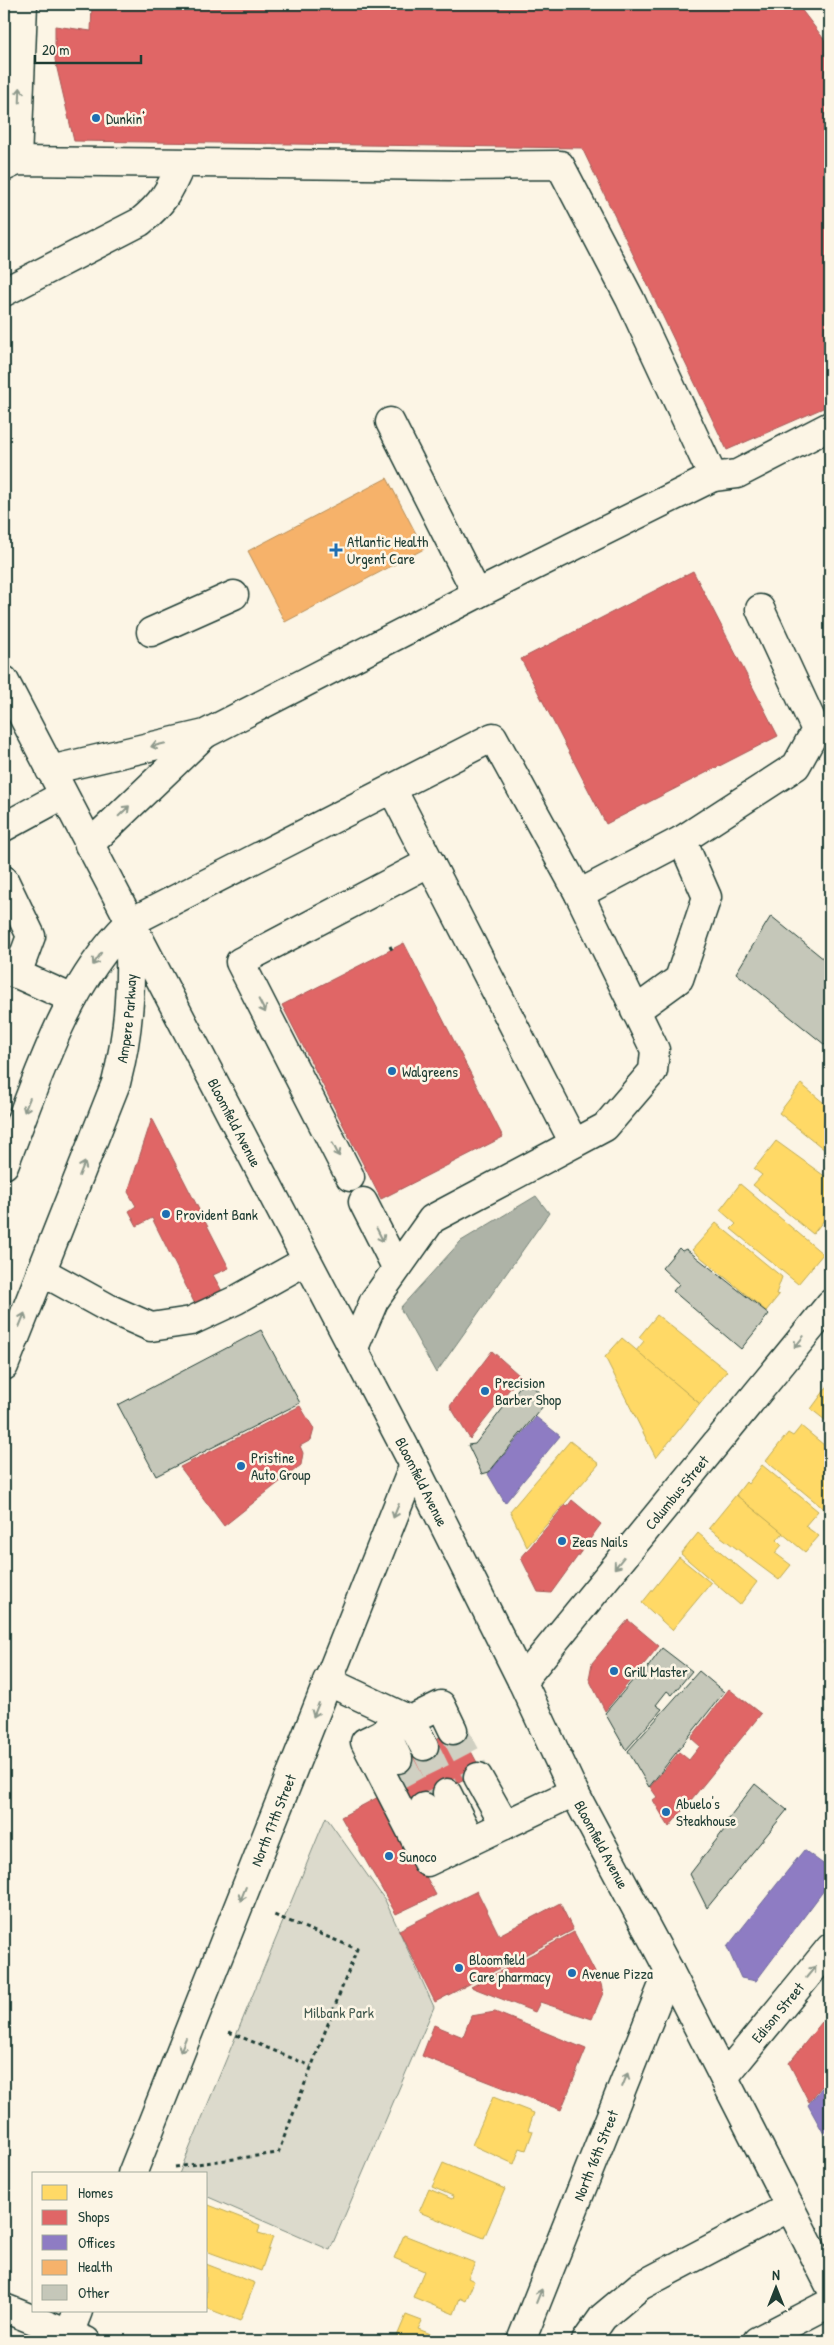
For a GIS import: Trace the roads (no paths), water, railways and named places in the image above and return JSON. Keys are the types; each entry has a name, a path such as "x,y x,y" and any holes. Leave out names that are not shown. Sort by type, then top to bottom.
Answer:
{"street":[{"path":"23,4 10,164 560,165 630,299 713,477"},
{"path":"4,292 140,222 158,207 170,190 181,164"},
{"path":"390,422 477,594"},
{"path":"50,770 205,734 477,594 713,477 737,474 830,426"},
{"path":"151,632 234,595"},
{"path":"579,894 682,840 796,766 816,730 760,609"},
{"name":"Bloomfield Avenue","path":"4,680 129,923 414,1465 522,1681 574,1792 669,1970 830,2286"},
{"path":"89,845 205,734"},
{"path":"4,1165 53,1040 73,999 100,954 129,923 493,737 579,894 655,1050 652,1071 604,1127 432,1219 396,1267 374,1301 353,1350"},
{"path":"392,789 574,1143"},
{"path":"4,827 63,795"},
{"path":"635,1011 680,979 707,897 682,840"},
{"path":"350,1178 240,962 430,862"},
{"path":"4,880 32,936 10,973"},
{"name":"Ampere Parkway","path":"4,1366 116,1082 123,1055 131,1002 129,923"},
{"path":"4,948 10,973"},
{"path":"10,973 73,999"},
{"path":"363,1202 396,1267"},
{"path":"41,1271 110,1309 151,1327 191,1321 236,1300 306,1261"},
{"name":"Columbus Street","path":"522,1681 830,1304"},
{"name":"North 17th Street","path":"133,2172 414,1465"},
{"path":"328,1681 410,1720 424,1746"},
{"path":"453,1730 441,1705 365,1742 426,1862 574,1792"},
{"path":"385,1731 398,1759"},
{"path":"478,1777 505,1825"},
{"path":"447,1793 471,1841"},
{"path":"424,1807 447,1852"},
{"name":"Edison Street","path":"724,2077 830,1948"},
{"name":"North 16th Street","path":"521,2341 669,1970"},
{"path":"586,2341 603,2316 640,2286 790,2207"},
{"path":"757,2341 830,2303"},
{"path":"4,2308 75,2332"}],"tunnel":[{"path":"453,1730 478,1777"},
{"path":"424,1746 447,1793"},
{"path":"398,1759 424,1807"}],"place":[{"name":"Dunkin'","path":"96,118"},
{"name":"Atlantic Health Urgent Care","path":"336,550"},
{"name":"Walgreens","path":"392,1071"},
{"name":"Provident Bank","path":"166,1214"},
{"name":"Precision Barber Shop","path":"485,1391"},
{"name":"Pristine Auto Group","path":"241,1466"},
{"name":"Zeas Nails","path":"562,1541"},
{"name":"Grill Master","path":"614,1671"},
{"name":"Abuelo's Steakhouse","path":"666,1812"},
{"name":"Sunoco","path":"389,1856"},
{"name":"Bloomfield Care pharmacy","path":"459,1968"},
{"name":"Avenue Pizza","path":"572,1973"}],"park label":[{"name":"Milbank Park","path":"339,2012"}]}
